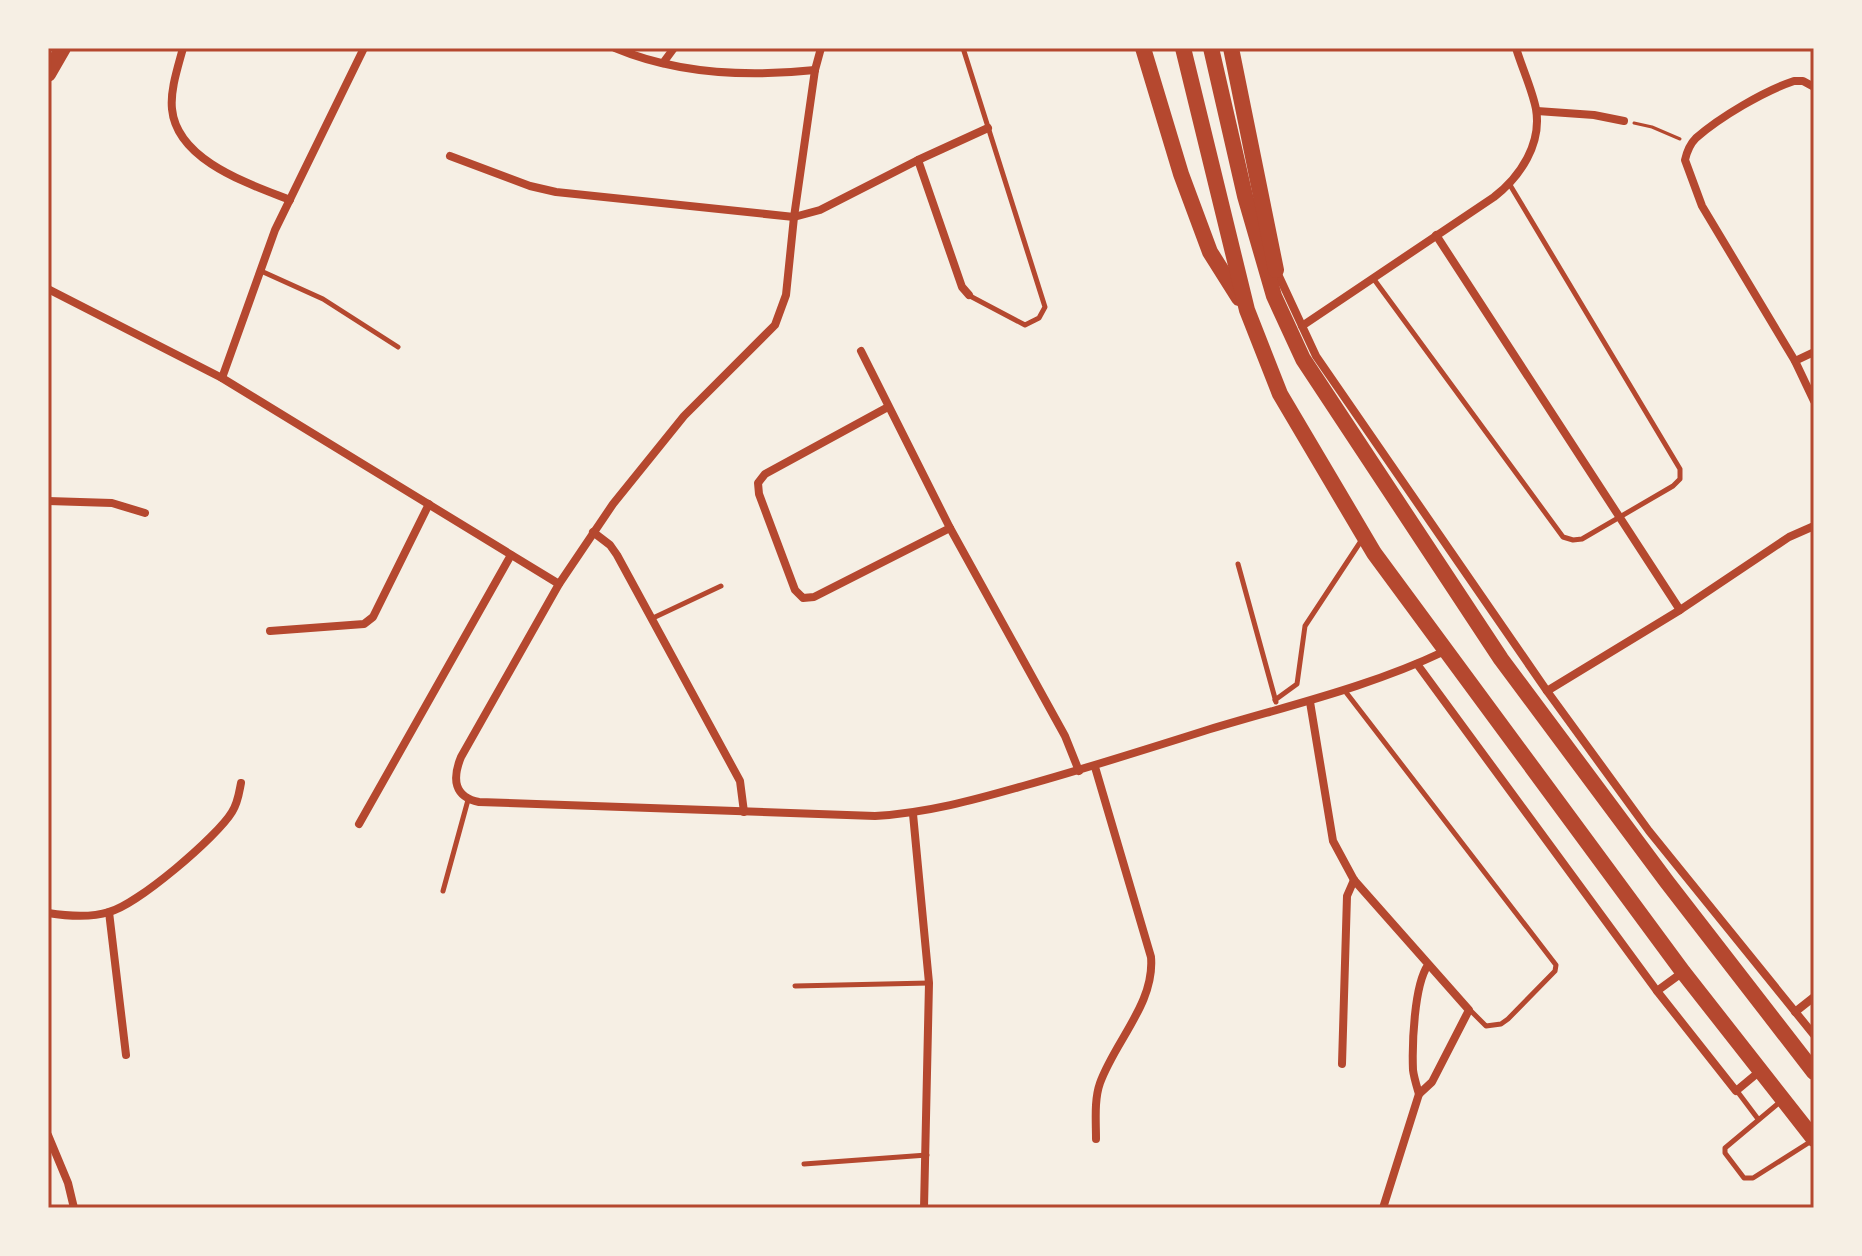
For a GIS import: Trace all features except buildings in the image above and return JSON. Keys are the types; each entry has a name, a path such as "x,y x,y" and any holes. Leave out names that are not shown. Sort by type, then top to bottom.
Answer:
{"main road":[{"path":"48,74 63,48"},
{"path":"1143,48 1181,174 1210,252 1247,310"},
{"path":"1183,48 1247,310 1280,394 1364,536 1445,651 1683,972 1814,1139"},
{"path":"1211,48 1245,196 1274,296 1303,359 1501,659 1814,1072"},
{"path":"1231,48 1277,272 1303,359"}],"street":[{"path":"183,48 171,105 179,129 191,147 234,177 290,200"},
{"path":"222,378 260,271 290,200 364,48"},
{"path":"615,48 642,59 707,70 765,75 815,70"},
{"path":"663,63 674,48"},
{"path":"821,48 815,70 794,217 786,295 775,325 684,416 593,532 559,584 461,757 455,779 460,793 468,800 479,802 875,816 913,814 1095,767 1232,723 1310,702 1445,651"},
{"path":"1302,326 1510,185 1530,153 1537,111 1516,48"},
{"path":"1814,87 1803,81 1785,84 1737,109 1690,145 1685,160 1702,206 1795,361 1814,401"},
{"path":"1537,111 1594,115 1624,121"},
{"path":"450,156 530,186 556,192 794,217 820,210 988,128"},
{"path":"918,160 962,287 969,295"},
{"path":"1436,235 1680,610"},
{"path":"1277,272 1316,356 1547,691 1649,831 1814,1035"},
{"path":"48,289 222,378 559,584"},
{"path":"861,351 950,528 1065,736 1079,771"},
{"path":"1795,361 1814,352"},
{"path":"888,407 765,474 758,483 759,494 795,590 803,598 814,597 950,528"},
{"path":"48,501 112,503 145,513"},
{"path":"270,631 364,624 373,617 429,504"},
{"path":"1547,691 1680,610 1777,544 1814,526"},
{"path":"593,532 617,555 653,618 740,781 744,812"},
{"path":"359,824 511,555"},
{"path":"1417,664 1657,991 1736,1091 1761,1071"},
{"path":"1310,702 1333,841 1354,880 1469,1010 1432,1082 1419,1094 1383,1208"},
{"path":"1095,767 1151,957 1152,972 1138,1010 1111,1056 1099,1086 1096,1139"},
{"path":"48,913 86,916 109,912 150,890 227,820 237,803 241,783"},
{"path":"913,814 929,983 924,1208"},
{"path":"1342,1064 1347,896 1354,880"},
{"path":"109,912 126,1055"},
{"path":"1419,1094 1413,1072 1417,998 1420,981 1428,965"},
{"path":"1657,991 1683,972"},
{"path":"1795,1012 1814,997"},
{"path":"48,1135 68,1183 74,1208"}],"lane":[{"path":"963,48 1045,307 1039,318 1025,325 969,295"},
{"path":"1373,278 1563,537 1582,539 1677,482 1680,469 1510,185"},
{"path":"260,271 323,299 398,347"},
{"path":"1275,700 1297,684 1305,626 1364,536"},
{"path":"1238,564 1278,711"},
{"path":"653,618 721,586"},
{"path":"1344,690 1556,965 1552,974 1501,1024 1486,1026 1469,1010"},
{"path":"443,891 468,800"},
{"path":"795,986 929,983"},
{"path":"1736,1091 1758,1119"},
{"path":"1783,1100 1727,1143 1725,1153 1744,1178 1753,1178 1814,1139"},
{"path":"804,1164 927,1155"}],"path":[{"path":"1624,121 1652,127 1690,145"}]}
